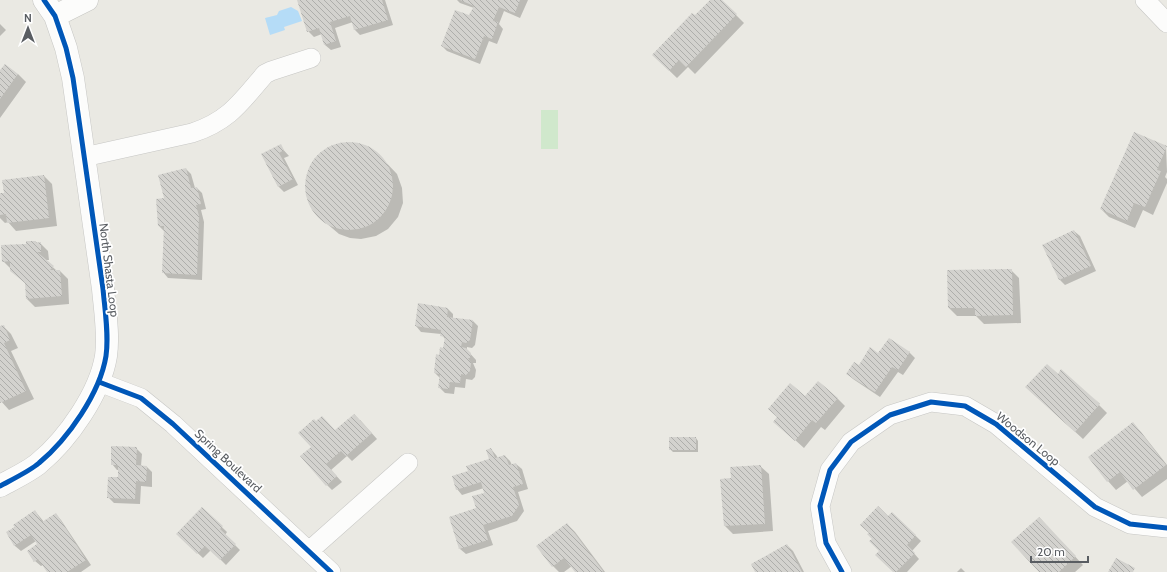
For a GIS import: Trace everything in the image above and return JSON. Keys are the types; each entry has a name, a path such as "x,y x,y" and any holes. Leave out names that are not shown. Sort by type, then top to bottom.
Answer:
{"street":[{"path":"49,8 88,0"},
{"path":"1145,0 1167,23"},
{"name":"North Shasta Loop","path":"0,486 39,464 72,430 99,382 106,356 106,324 73,78 66,48 49,8"},
{"path":"84,157 206,129 219,122 235,109 270,71 311,58"},
{"name":"Spring Boulevard","path":"99,382 141,398 147,402 173,424 332,572"},
{"name":"Woodson Loop","path":"842,572 826,543 820,506 830,470 851,442 890,415 931,402 964,406 996,424 1095,507 1130,524 1167,528"},
{"path":"309,551 408,463"}],"green space":[{"path":"541,110 558,110 558,149 541,149"}],"water":[{"path":"291,7 298,11 302,21 284,27 285,30 270,35 265,18 277,15 279,11"}],"building":[{"path":"297,0 382,0 388,20 354,30 350,16 330,22 336,41 324,45 319,28 307,32"},
{"path":"460,0 520,0 515,13 499,7 493,21 498,22 492,39 484,36 475,59 441,46 455,10 469,15 474,6"},
{"path":"710,0 722,0 737,14 686,67 679,60 669,71 652,55 692,13 695,15"},
{"path":"5,64 18,74 0,99 0,70"},
{"path":"1134,132 1167,146 1157,170 1161,171 1145,207 1134,203 1127,221 1100,209"},
{"path":"349,142 366,146 380,155 389,169 393,186 389,203 380,217 366,226 349,230 332,226 318,217 309,203 305,186 309,169 318,155 332,146"},
{"path":"281,144 284,150 279,153 293,179 278,187 261,154"},
{"path":"186,168 191,188 197,187 201,204 196,205 199,216 197,275 162,273 164,226 158,226 156,199 164,198 158,175"},
{"path":"44,175 49,218 7,223 6,214 0,215 0,193 4,193 2,180"},
{"path":"1074,230 1091,266 1059,280 1042,245"},
{"path":"26,241 36,241 36,243 41,242 41,252 37,252 54,266 50,270 60,270 62,296 26,299 25,283 10,271 10,261 2,262 1,245 26,244"},
{"path":"1012,269 1013,315 975,316 975,308 948,308 947,270"},
{"path":"418,303 448,308 447,317 473,320 470,340 466,343 462,342 461,347 466,348 471,353 470,358 468,358 471,363 470,371 466,375 461,374 460,383 450,382 449,389 438,388 440,374 434,373 436,354 439,355 440,347 443,348 445,337 440,336 441,330 415,326"},
{"path":"4,325 10,340 4,343 26,391 0,403 0,326"},
{"path":"889,338 910,352 898,370 892,367 875,392 846,374 854,362 859,365 870,347 878,353"},
{"path":"1047,364 1058,374 1061,369 1100,404 1075,432 1025,387"},
{"path":"818,381 838,398 816,423 812,420 795,441 773,422 777,417 768,409 790,383 805,396"},
{"path":"354,414 372,433 346,456 341,451 326,464 337,476 326,486 300,456 311,447 298,433 314,419 316,421 322,416 335,430"},
{"path":"1133,422 1166,465 1133,490 1120,472 1107,482 1088,457"},
{"path":"669,437 696,437 696,450 669,450"},
{"path":"111,446 137,447 136,465 147,466 146,482 136,481 135,499 107,498 108,477 118,477 118,465 111,465"},
{"path":"491,448 495,458 505,455 509,465 516,463 523,484 513,487 519,505 512,516 483,525 488,540 459,549 449,517 476,508 472,496 484,493 481,482 456,490 452,476 468,471 466,466 489,459 486,450"},
{"path":"761,465 765,524 724,526 720,479 731,478 730,467"},
{"path":"878,506 888,516 892,512 916,535 907,545 915,553 896,572 893,572 875,555 879,551 869,541 872,539 867,534 869,533 860,525"},
{"path":"202,507 223,526 220,529 236,544 220,560 205,546 197,554 176,534"},
{"path":"35,510 42,522 56,513 86,560 67,572 47,572 38,559 34,562 27,551 37,544 31,535 14,546 6,532 15,527 13,525"},
{"path":"1039,517 1076,556 1059,572 1039,572 1011,542"},
{"path":"567,523 603,571 602,572 575,572 564,558 552,567 536,546"},
{"path":"787,544 802,572 755,572 751,564"},
{"path":"1116,558 1135,568 1133,572 1108,572"}],"cycle path":[{"path":"0,486 35,466 61,441 90,400 103,370 107,348 103,289 73,78 66,48 55,16 44,0"},
{"path":"99,382 141,398 173,424 331,572"},
{"path":"842,572 826,543 820,506 830,470 851,442 890,415 931,402 965,406 996,424 1095,507 1130,524 1167,528"}]}
